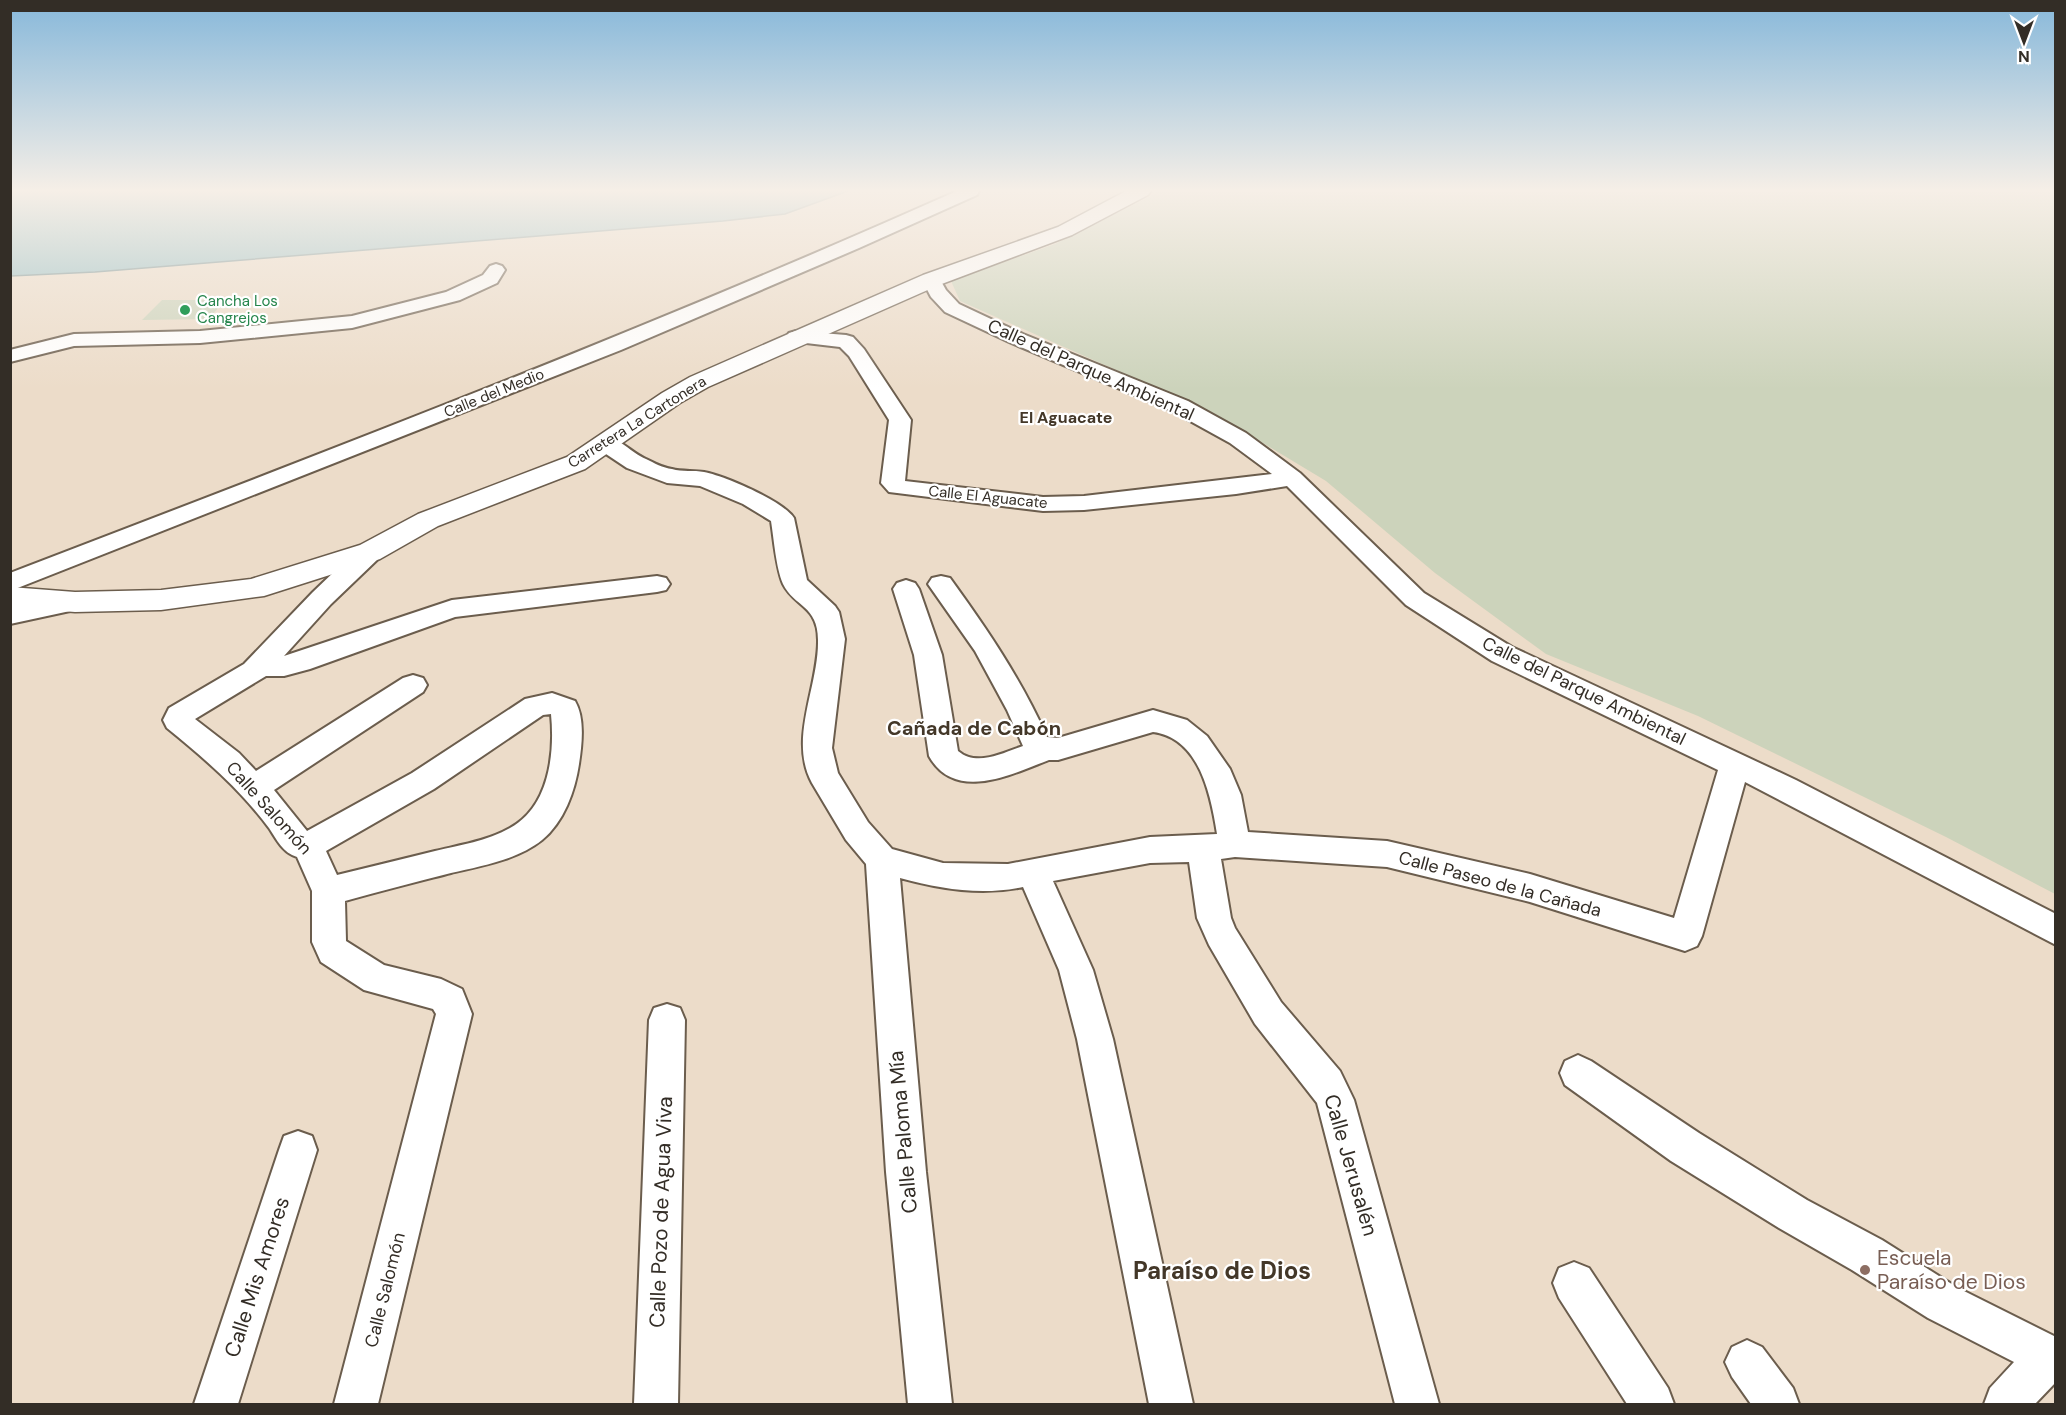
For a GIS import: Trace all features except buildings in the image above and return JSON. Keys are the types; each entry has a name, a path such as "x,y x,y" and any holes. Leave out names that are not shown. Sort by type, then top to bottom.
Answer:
{"street":[{"name":"Calle del Medio","path":"10,583 514,386 821,257"},
{"name":"Carretera La Cartonera","path":"10,597 75,602 161,600 253,589 370,552 428,520 576,463 699,382 796,337 931,280 994,257"},
{"path":"10,356 74,340 200,337 352,322 453,296 490,279 496,270"},
{"name":"Calle del Parque Ambiental","path":"931,280 938,293 952,308 1017,338 1180,406 1238,438 1292,478 1415,599 1502,654 1785,788 2055,931"},
{"name":"Calle El Aguacate","path":"796,337 846,341 857,353 900,420 893,478 893,483 897,487 1042,504 1084,503 1236,487 1292,478"},
{"path":"605,443 634,463 667,476 704,479 751,499 782,518 795,583 826,612 832,639 817,748 822,775 858,831 882,860"},
{"name":"Calle Salomón","path":"356,1404 454,1014 447,997 376,979 333,951 329,942 327,891 308,846 299,845 228,761 177,720 179,715 259,666 322,598 370,552"},
{"path":"259,666 284,666 300,662 462,607 657,584"},
{"path":"941,584 986,648 1036,744 1047,749"},
{"name":"Calle Jerusalén","path":"906,589 928,656 933,702 944,756 959,769 989,770 1047,749 1058,749 1153,721 1166,721 1176,726 1201,747 1224,788 1214,918 1221,935 1268,1013 1327,1084 1335,1100 1417,1404"},
{"path":"10,615 75,602"},
{"path":"253,788 413,685"},
{"path":"308,846 423,781 535,706 552,703 565,708 568,727 566,766 549,808 531,831 489,851 327,891"},
{"name":"Calle Paseo de la Cañada","path":"882,860 943,876 1008,877 1150,850 1219,847 1387,854 1530,888 1685,936 1735,764"},
{"name":"Calle Paloma Mía","path":"882,860 906,1172 930,1404"},
{"path":"1034,872 1076,969 1095,1039 1171,1404"},
{"name":"Calle Pozo de Agua Viva","path":"656,1404 667,1020"},
{"path":"1578,1073 1685,1148 1793,1215 1867,1256 1943,1303 2052,1358 2006,1404"},
{"name":"Calle Mis Amores","path":"216,1404 298,1150"},
{"path":"1574,1283 1652,1404"},
{"path":"1747,1362 1777,1404"}],"green space":[{"path":"1018,257 2055,257 2055,894 1946,837 1698,716 1546,654 1435,573 1326,481 1213,413 960,301 951,281"},
{"name":"Cancha Los Cangrejos","path":"162,300 226,300 208,319 142,320"}],"water":[{"path":"11,257 279,257 95,272 11,276"}],"place":[{"name":"Cancha Los Cangrejos","path":"185,310"},
{"name":"Escuela Paraíso de Dios","path":"1865,1270"}],"district":[{"name":"El Aguacate","path":"1066,417"},
{"name":"Cañada de Cabón","path":"974,728"},
{"name":"Paraíso de Dios","path":"1222,1270"}]}
